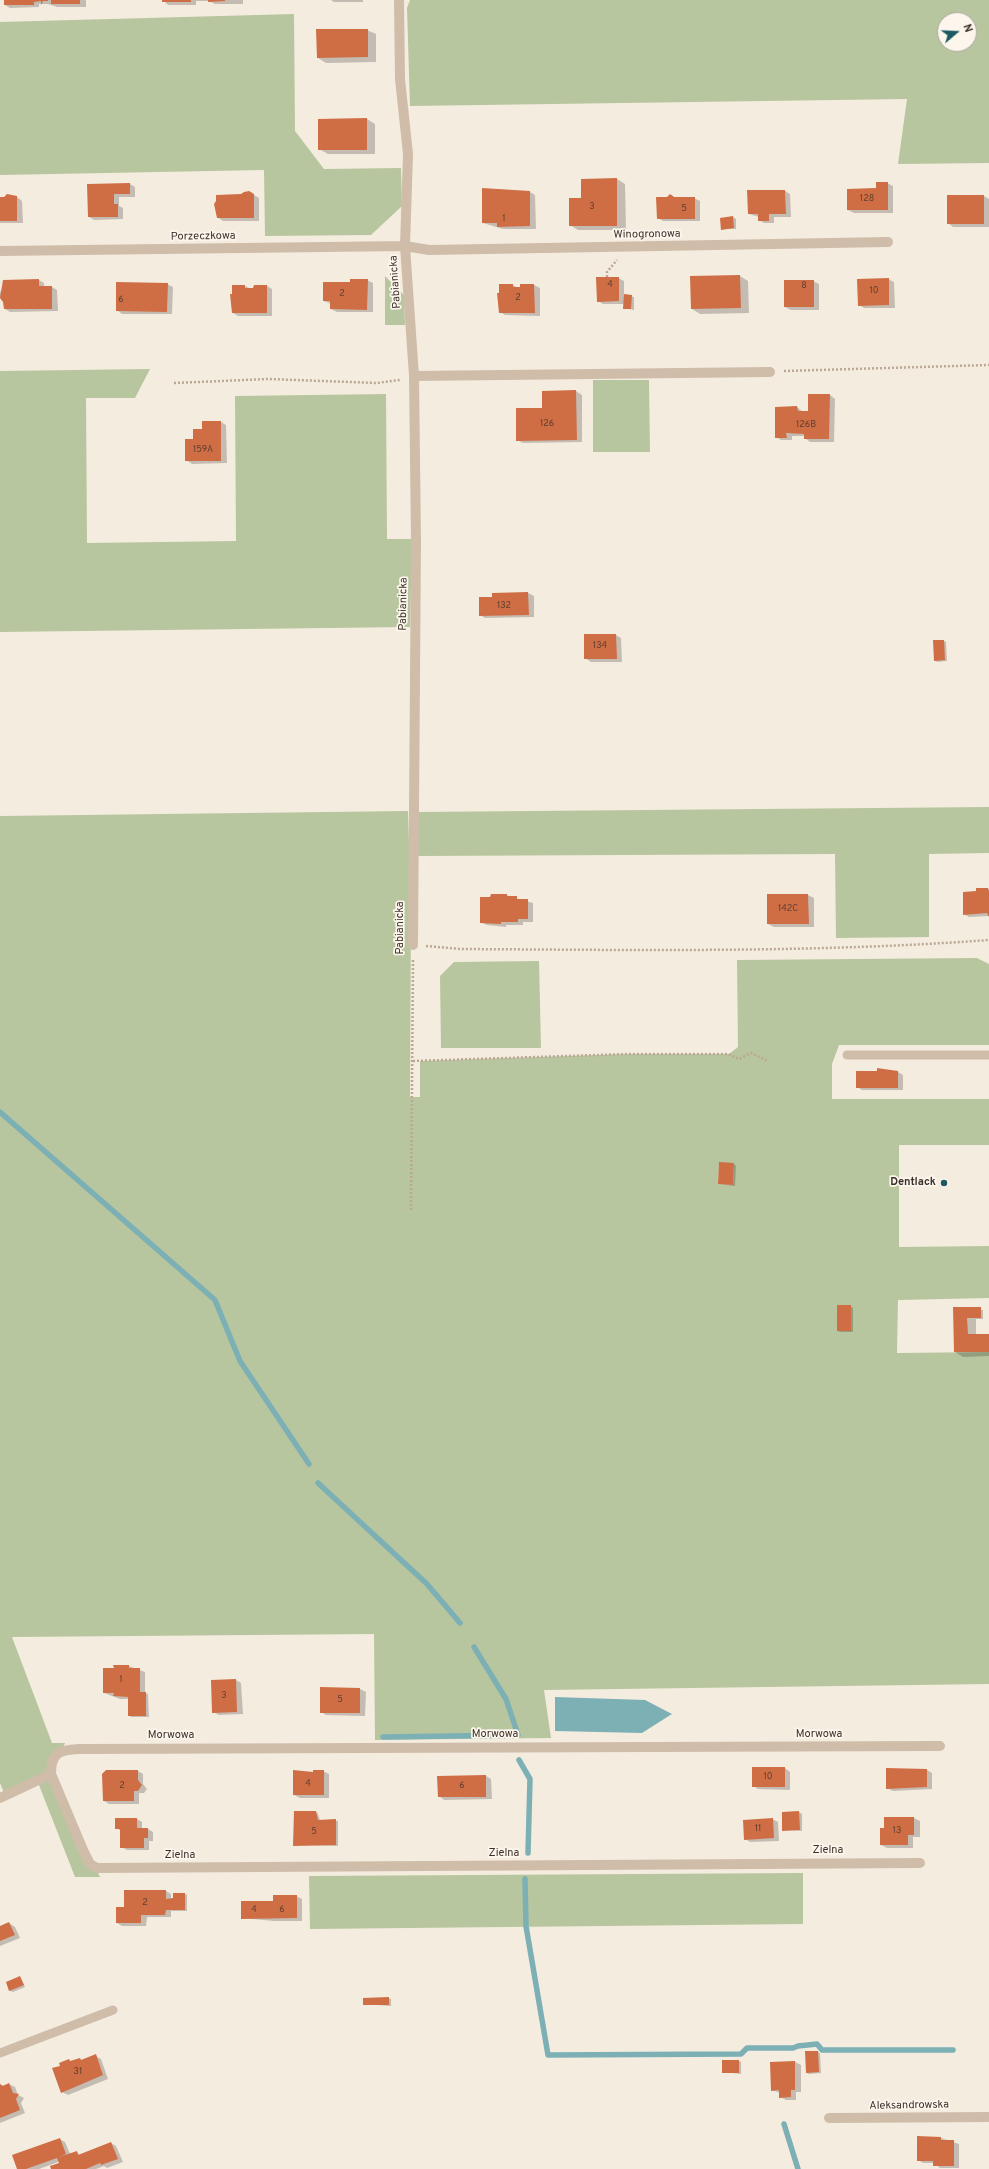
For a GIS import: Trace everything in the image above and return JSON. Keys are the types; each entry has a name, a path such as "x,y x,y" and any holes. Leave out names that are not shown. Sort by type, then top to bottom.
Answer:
{"street":[{"name":"Pabianicka","path":"399,0 400,79 408,154 405,246 414,376 416,548 413,945"},
{"name":"Winogronowa","path":"405,246 429,250 618,248 888,242"},
{"name":"Porzeczkowa","path":"0,251 405,246"},
{"path":"414,376 770,372"},
{"name":"Morwowa","path":"51,1774 51,1766 54,1757 62,1750 79,1748 940,1746"},
{"path":"0,1798 51,1774"},
{"name":"Zielna","path":"51,1774 90,1864 97,1868 920,1863"},
{"name":"Aleksandrowska","path":"829,2118 989,2117"}],"lane":[{"path":"847,1055 989,1055"},
{"path":"0,2053 114,2010"}],"path":[{"path":"607,277 608,272 618,258 618,248"},
{"path":"770,372 875,367 989,365"},
{"path":"174,384 268,379 377,383 414,376"},
{"path":"413,945 462,949 713,951 943,944 989,940"},
{"name":"Pabianicka","path":"411,1210 413,945"},
{"path":"413,1061 628,1054 728,1054 739,1060 751,1053 768,1061"}],"green space":[{"path":"410,0 989,0 989,163 898,164 907,99 410,106 407,8"},
{"path":"294,14 295,131 324,169 401,168 402,206 371,235 265,236 264,170 0,175 0,22"},
{"path":"385,276 404,295 405,325 385,325"},
{"path":"150,369 135,398 86,398 87,543 236,541 235,396 386,394 387,539 412,539 410,627 0,632 0,371"},
{"path":"593,380 649,380 650,452 593,452"},
{"path":"989,807 989,853 929,854 929,937 836,938 835,854 417,856 418,812"},
{"path":"408,811 411,906 410,1097 420,1097 420,1061 628,1054 729,1054 738,1047 737,960 977,958 989,964 989,1045 839,1045 832,1064 832,1099 989,1099 989,1145 899,1145 899,1247 989,1246 989,1298 898,1300 897,1353 989,1352 989,1684 544,1690 551,1738 375,1740 374,1634 12,1637 52,1743 65,1743 51,1774 100,1877 75,1877 37,1780 5,1795 0,1783 0,816","holes":["719,1163 734,1163 733,1185 718,1184"]},
{"path":"539,961 541,1048 441,1048 440,976 454,962"},
{"path":"803,1873 803,1924 310,1929 309,1876"}],"water":[{"path":"555,1697 645,1700 672,1714 642,1733 555,1731"}],"building":[{"path":"4,0 48,1 43,1 41,5 41,1 34,2 34,5 4,5"},
{"path":"51,0 80,0 80,4 51,4"},
{"path":"162,0 191,0 191,2 162,2"},
{"path":"208,0 225,0 225,1 208,2"},
{"path":"316,29 368,29 368,57 317,58"},
{"path":"367,118 367,150 318,150 318,119"},
{"path":"617,178 617,226 569,226 569,198 581,198 581,179"},
{"path":"876,182 888,182 888,210 847,210 847,189 876,188"},
{"path":"130,183 130,194 114,194 114,204 118,204 118,217 88,217 87,184"},
{"path":"482,188 530,191 530,226 497,227 497,223 482,223"},
{"path":"747,190 785,190 786,214 769,214 769,221 758,221 758,214 748,214"},
{"path":"249,191 254,194 254,218 217,218 214,204 216,201 216,195 241,194"},
{"path":"7,194 17,196 17,221 0,221 0,197 4,197"},
{"path":"670,194 674,197 695,197 695,219 657,219 656,197 667,197"},
{"path":"947,195 984,195 984,224 947,224"},
{"path":"733,216 734,228 721,230 720,218"},
{"path":"740,275 741,308 691,309 690,276"},
{"path":"596,277 619,277 619,301 597,302"},
{"path":"889,278 889,305 858,306 857,279"},
{"path":"39,279 39,286 52,286 52,309 4,309 3,302 0,298 3,280"},
{"path":"350,279 368,279 367,310 330,309 330,301 323,301 323,282 350,282"},
{"path":"784,280 814,280 814,307 784,307"},
{"path":"116,282 168,283 167,312 116,311"},
{"path":"499,284 513,284 513,287 520,287 520,284 534,284 535,313 499,313 497,293 499,293"},
{"path":"232,285 245,285 245,288 253,288 254,285 267,285 267,313 232,313 230,294 232,294"},
{"path":"624,294 632,295 631,309 623,309"},
{"path":"576,390 577,440 516,441 516,408 542,408 542,391"},
{"path":"808,394 830,394 829,439 804,439 804,434 786,433 787,438 775,438 775,407 797,406 798,411 808,411"},
{"path":"202,421 221,421 221,461 185,461 185,439 193,439 193,429 202,429"},
{"path":"528,592 529,615 479,616 479,597 492,597 492,593"},
{"path":"584,634 616,634 617,659 584,659"},
{"path":"933,640 944,640 945,660 934,661"},
{"path":"976,888 988,888 989,917 987,913 963,915 963,892 976,891"},
{"path":"491,894 507,894 507,896 517,896 517,899 528,899 528,919 518,919 518,922 501,922 501,924 480,923 480,897 490,897"},
{"path":"767,894 808,894 809,924 767,924"},
{"path":"877,1068 898,1071 898,1088 856,1088 856,1071 877,1071"},
{"path":"719,1162 734,1163 733,1185 718,1184"},
{"path":"837,1305 851,1305 851,1331 837,1331"},
{"path":"953,1307 981,1307 981,1318 967,1318 968,1334 989,1334 989,1352 954,1352"},
{"path":"113,1665 129,1665 129,1668 140,1668 140,1692 146,1692 146,1716 128,1716 128,1697 113,1696 114,1693 103,1693 103,1668 114,1668"},
{"path":"236,1679 237,1712 212,1713 211,1680"},
{"path":"320,1687 360,1688 360,1713 320,1713"},
{"path":"752,1767 785,1767 785,1787 752,1787"},
{"path":"886,1768 927,1769 927,1787 886,1789"},
{"path":"106,1770 138,1770 138,1780 142,1785 138,1791 134,1791 134,1801 103,1801 102,1774"},
{"path":"293,1770 313,1772 313,1770 324,1770 324,1795 293,1795"},
{"path":"486,1775 486,1797 438,1797 437,1776"},
{"path":"294,1811 316,1811 318,1820 336,1819 336,1845 293,1846"},
{"path":"799,1811 800,1830 782,1831 782,1812"},
{"path":"884,1817 914,1817 914,1835 908,1835 908,1845 880,1845 880,1828 884,1828"},
{"path":"115,1818 137,1818 137,1828 148,1828 148,1838 144,1838 144,1848 120,1848 120,1829 115,1829"},
{"path":"773,1818 774,1838 744,1840 743,1820"},
{"path":"124,1890 166,1890 166,1899 173,1898 173,1893 185,1893 185,1910 166,1910 165,1915 141,1915 141,1923 116,1923 116,1907 124,1907"},
{"path":"273,1895 297,1895 297,1918 241,1919 241,1901 273,1901"},
{"path":"9,1922 15,1935 0,1941 0,1926"},
{"path":"20,1976 24,1985 9,1991 6,1982"},
{"path":"389,1997 389,2005 363,2005 363,1998"},
{"path":"805,2051 818,2051 819,2072 806,2073"},
{"path":"96,2054 103,2075 61,2093 52,2068 60,2066 59,2063 69,2059 70,2061 80,2058 81,2060"},
{"path":"722,2060 739,2060 739,2073 722,2073"},
{"path":"795,2061 795,2090 791,2090 791,2097 779,2098 779,2090 771,2091 770,2062"},
{"path":"9,2083 13,2093 19,2094 16,2099 20,2110 0,2118 0,2084 3,2086"},
{"path":"917,2136 941,2137 941,2140 954,2140 954,2166 933,2166 933,2161 917,2161"},
{"path":"60,2138 66,2154 59,2157 77,2151 78,2155 111,2142 118,2159 101,2165 100,2163 86,2169 51,2169 50,2166 59,2163 57,2158 26,2169 17,2169 12,2155"}],"waterway":[{"path":"0,1112 215,1300 240,1361 309,1464"},
{"path":"318,1483 427,1584 460,1623"},
{"path":"383,1737 518,1735 506,1699 474,1647"},
{"path":"519,1760 530,1779 528,1853"},
{"path":"525,1879 526,1926 548,2055 741,2054 747,2048 793,2048 817,2044 822,2050 953,2050"},
{"path":"784,2124 798,2169"}],"place":[{"name":"Dentlack","path":"944,1183"}]}
